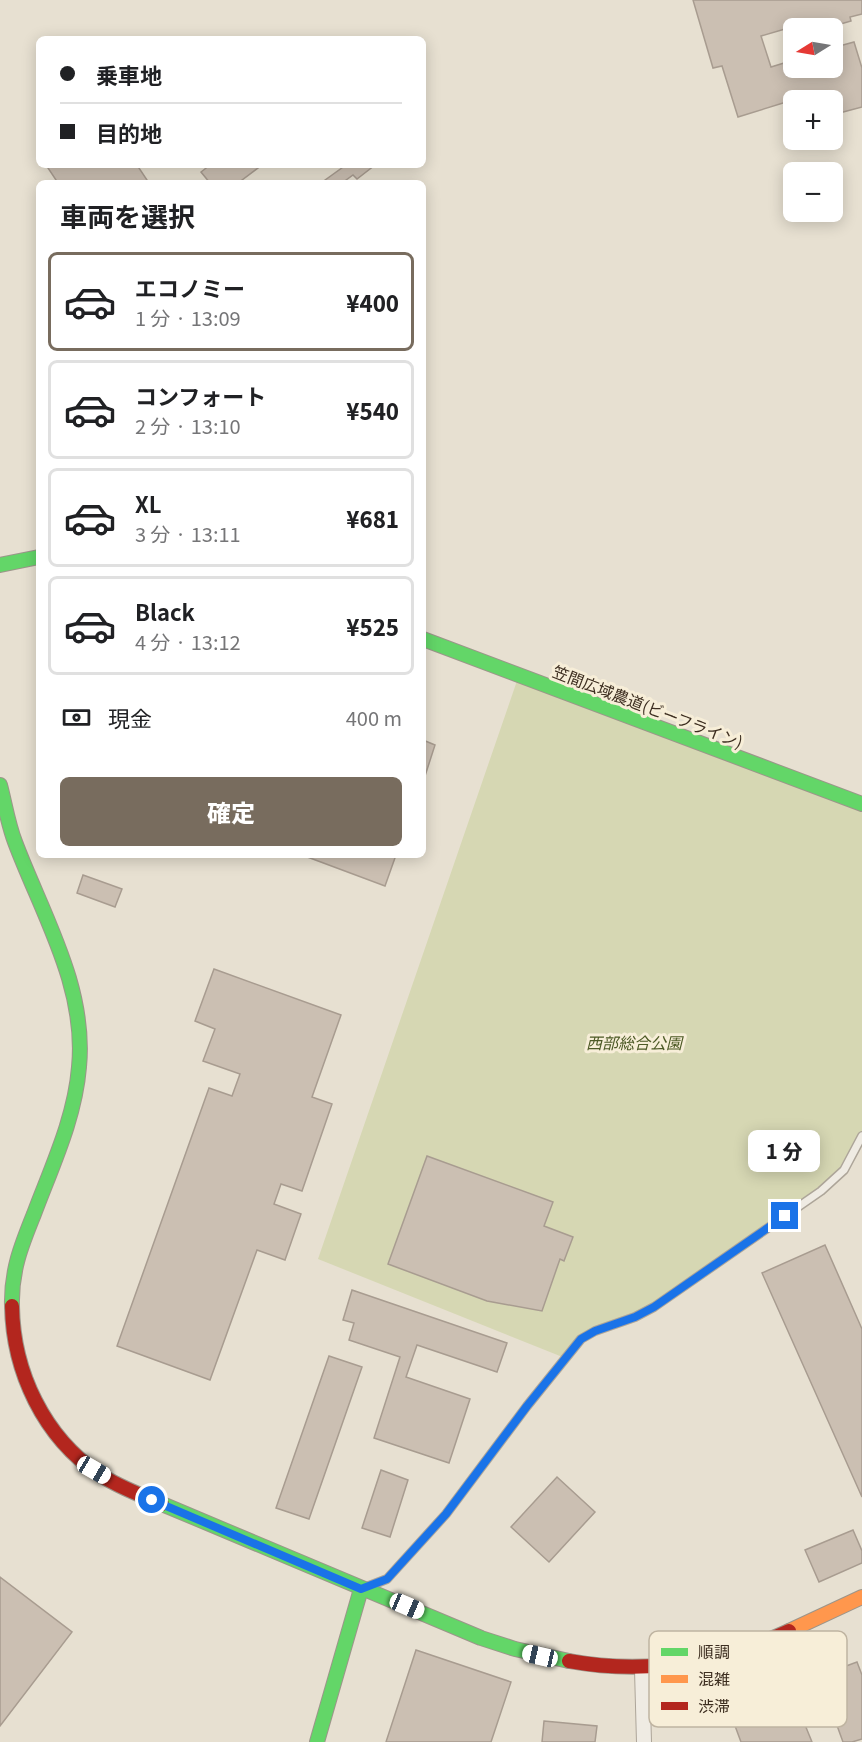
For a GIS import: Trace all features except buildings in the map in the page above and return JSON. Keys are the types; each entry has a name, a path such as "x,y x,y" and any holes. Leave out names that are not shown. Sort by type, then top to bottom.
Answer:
{"street":[{"path":"0,565 36,558"},
{"name":"笠間広域農道(ビーフライン)","path":"426,640 862,804"},
{"path":"0,785 14,841 59,946 74,994 80,1045 77,1077 69,1115 15,1264 10,1306 12,1338 19,1370 27,1389 54,1434 94,1470 120,1486 482,1638 524,1653 583,1664 649,1669"},
{"path":"317,1742 361,1589"},
{"path":"787,1631 862,1597"},
{"path":"642,1670 645,1742"}],"lane":[{"path":"361,1589 387,1579 446,1514 527,1406 581,1339 654,1307 821,1191 844,1170 862,1136"}],"green space":[{"name":"西部総合公園","path":"519,675 862,804 862,1136 853,1154 821,1191 654,1307 595,1331 565,1358 318,1259"}],"traffic: fast":[{"path":"0,565 36,558"},
{"path":"426,640 862,804"},
{"path":"0,785 8,821 69,980 80,1037 79,1067 73,1105 62,1142 18,1259 13,1281 12,1306"},
{"path":"162,1504 481,1638 515,1649 569,1661"},
{"path":"317,1742 361,1589"}],"traffic: slow":[{"path":"789,1631 862,1597"}],"traffic: jam":[{"path":"12,1306 18,1355 25,1378 35,1401 62,1441 80,1459 106,1479 162,1504"},
{"path":"569,1661 626,1667 649,1666"}],"route":[{"path":"152,1500 361,1589 387,1579 446,1514 527,1406 581,1339 654,1307 785,1216"}]}
